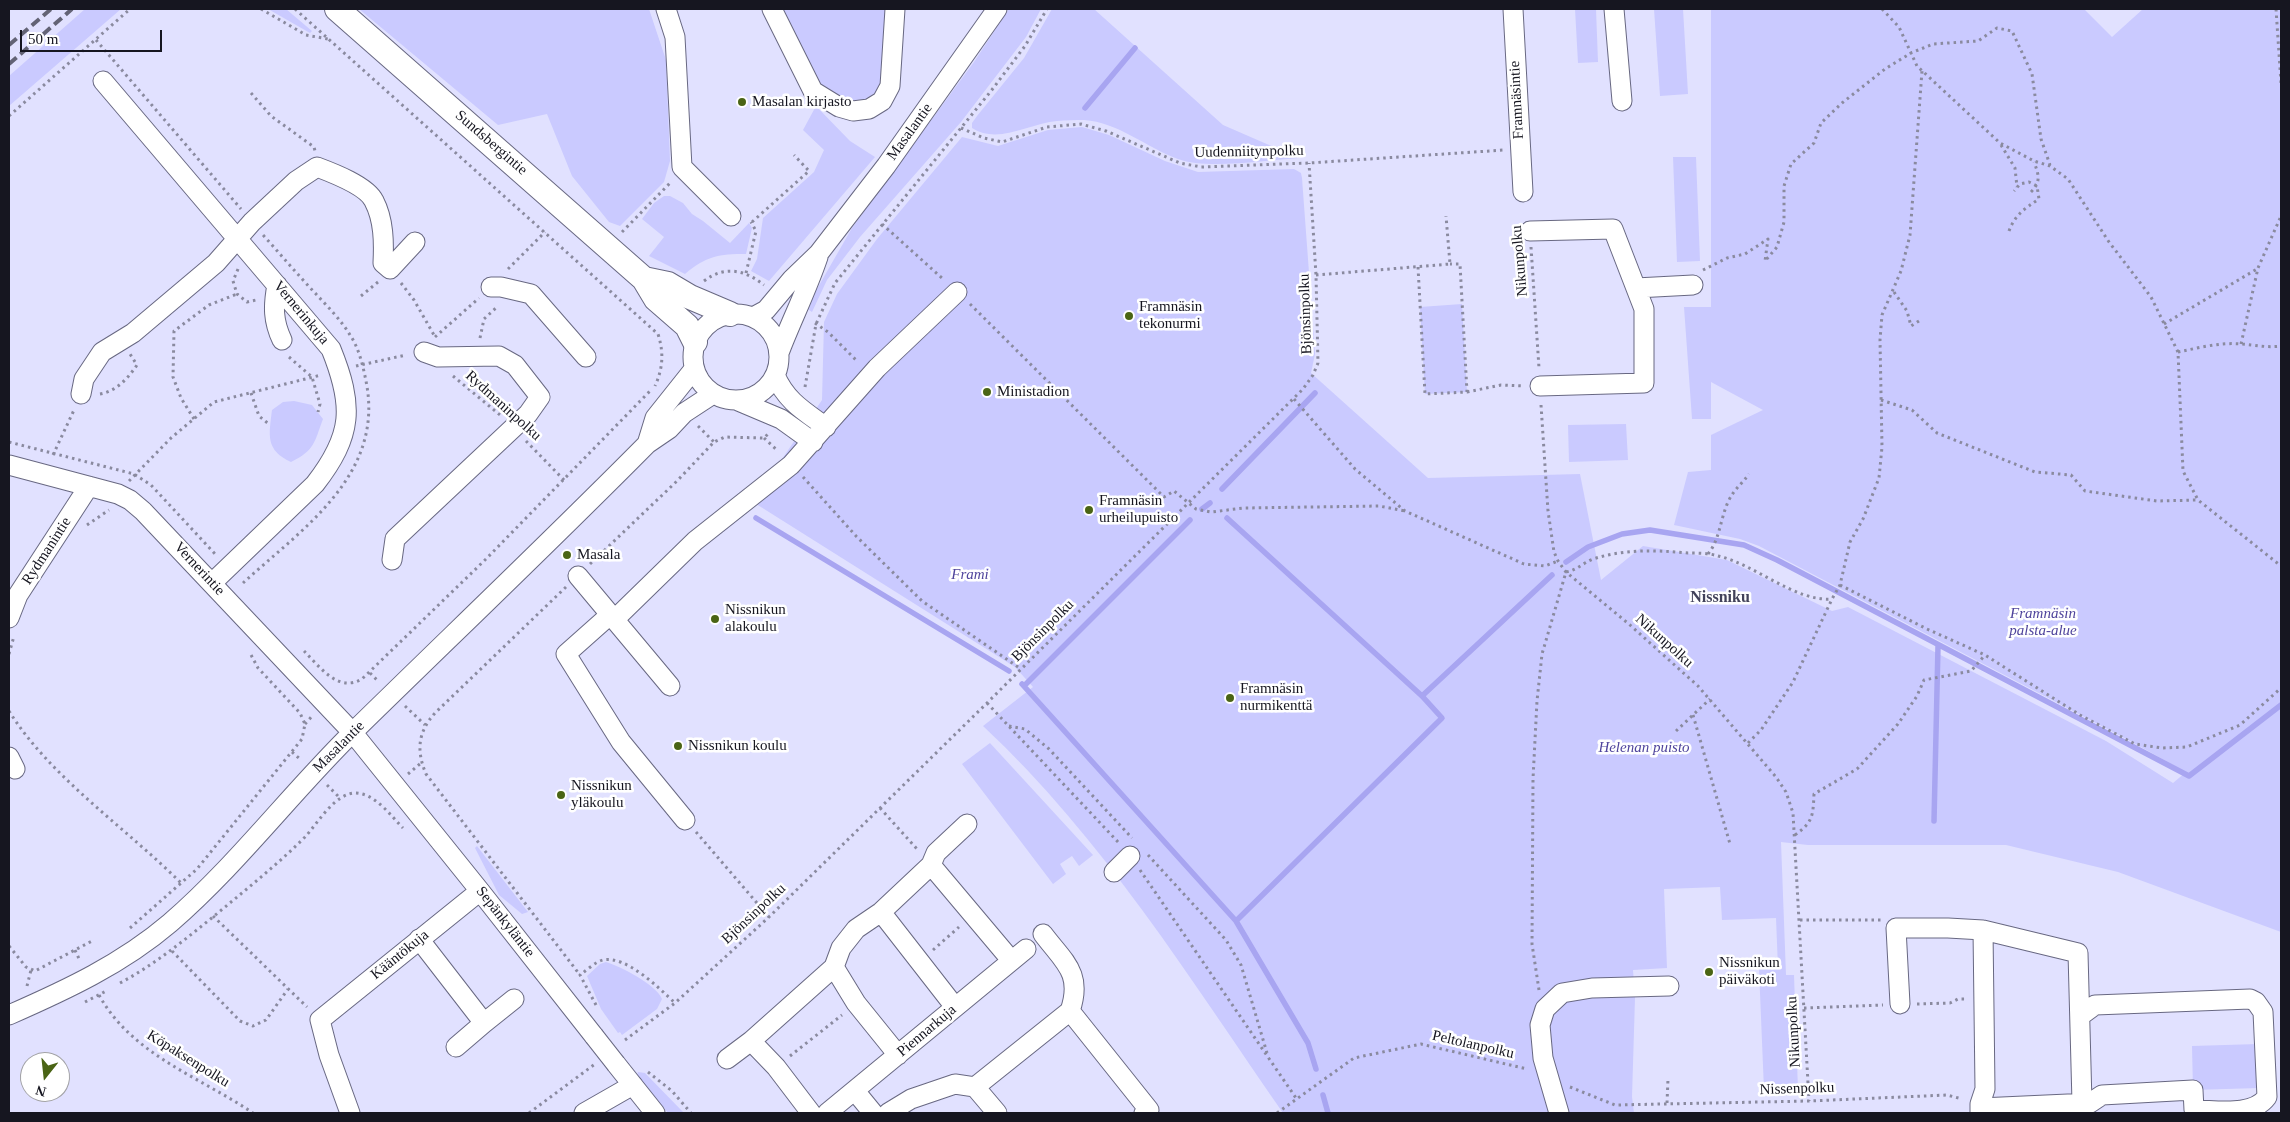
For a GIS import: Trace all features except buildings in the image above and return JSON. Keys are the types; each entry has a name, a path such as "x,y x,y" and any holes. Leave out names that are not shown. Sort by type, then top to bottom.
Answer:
{"main road":[{"name":"Sundsbergintie","path":"337,9 644,279 656,299 687,326 695,342"},
{"name":"Sundsbergintie","path":"644,279 668,284 690,297 741,316"}],"street":[{"path":"666,9 675,36 682,167 731,216"},
{"path":"772,9 813,91 839,108 853,111 869,109 882,101 890,86 896,9"},
{"name":"Masalantie","path":"741,316 766,310 792,279 819,253 892,158 997,9"},
{"name":"Framnäsintie","path":"1513,9 1523,192"},
{"path":"1614,9 1622,101"},
{"name":"Vernerinkuja","path":"102,81 332,349 347,394 345,432 330,466 316,484 212,583"},
{"path":"81,394 84,380 102,352 133,333 216,263 252,222 296,181 317,167 346,178 374,199 381,224 383,263 390,269 414,242"},
{"path":"1530,231 1613,229 1644,309 1644,383 1540,386"},
{"name":"Masalantie","path":"779,354 808,287 819,253"},
{"path":"1636,288 1693,284"},
{"path":"277,285 274,302 274,323 282,340"},
{"path":"491,287 531,294 586,357"},
{"path":"685,820 621,742 566,654 613,617 695,541 791,465 878,368 957,292"},
{"path":"741,316 766,326 775,338 779,354 775,375 763,391 746,399 724,399 705,388 694,369 692,356 699,334 712,320 741,316"},
{"path":"392,560 394,539 528,414 540,397 515,365 499,356 438,357 429,344"},
{"name":"Masalantie","path":"647,444 662,393 694,369"},
{"path":"775,375 782,391 826,427"},
{"name":"Masalantie","path":"9,1015 71,988 125,956 169,923 211,884 309,776 494,597 647,444 669,429 684,413 713,394"},
{"path":"736,400 781,419 812,442"},
{"name":"Vernerintie","path":"9,465 89,486 130,500 170,538 353,733"},
{"name":"Rydmanintie","path":"9,618 18,595 89,486"},
{"path":"578,576 670,686"},
{"name":"Sepänkyläntie","path":"353,733 594,1036 608,1062 633,1085 655,1113"},
{"path":"727,1059 751,1041 834,967 840,948 856,929 881,912 931,865 936,853 967,824"},
{"path":"1114,872 1136,849"},
{"path":"931,865 973,915"},
{"name":"Kääntökuja","path":"320,1020 406,959 419,939 480,891"},
{"path":"881,912 955,1007"},
{"name":"Piennarkuja","path":"827,1113 1019,954 973,915"},
{"path":"1900,1004 1896,928 1982,930 2078,953 2082,1103"},
{"path":"1982,930 1985,1089 1980,1108 2090,1103 2102,1095 2193,1090 2194,1110 2249,1110 2260,1106 2267,1098 2263,1012 2256,1002 2250,999 2095,1005 2080,1016"},
{"path":"975,1087 1070,1011 1074,997 1072,971 1043,934"},
{"path":"419,939 484,1023"},
{"path":"834,967 856,1003 898,1055"},
{"path":"1559,1113 1543,1058 1540,1025 1545,1009 1562,993 1592,988 1669,986"},
{"path":"456,1047 514,999"},
{"path":"1070,1011 1149,1110 1144,1113"},
{"path":"320,1020 329,1055 350,1113"},
{"path":"751,1041 776,1067 811,1113"},
{"path":"888,1113 911,1099 955,1084 975,1087 996,1113"},
{"path":"584,1113 633,1085"},
{"path":"854,1091 873,1113"}],"path":[{"path":"9,116 130,9"},
{"path":"261,9 306,35 329,39"},
{"path":"295,9 658,334 663,359 661,373 662,393 565,481 370,673 355,683 343,682"},
{"path":"804,390 807,382 811,343 816,324 835,283 1025,46 1047,9"},
{"path":"1882,9 1899,27 1917,66 2000,143 2034,162 2050,166 2068,179 2109,242 2151,297 2178,352 2183,472 2198,500 2281,566"},
{"path":"2276,9 2281,83"},
{"path":"1693,284 1705,268 1727,258 1744,254 1768,239 1765,261 1777,246 1784,222 1784,186 1792,164 1814,143 1821,123 1885,69 1911,53 1933,44 1978,41 1997,28 2012,31 2032,74 2041,139 2050,166"},
{"path":"1748,743 1761,730 1793,682 1833,597 1840,587 1850,542 1863,519 1879,478 1882,447 1880,340 1882,315 1894,291 1901,271 1910,235 1922,71"},
{"path":"251,93 271,116 314,147 317,167"},
{"name":"Uudenniitynpolku","path":"961,128 984,138 1002,142 1047,127 1081,124 1106,131 1180,163 1201,167 1309,163 1520,149"},
{"path":"2000,143 2015,168 2016,189 2020,184 2029,182 2037,186"},
{"path":"752,222 809,172 794,155"},
{"path":"2008,231 2019,212 2038,199 2037,186 2040,177 2034,162"},
{"name":"Bjönsinpolku","path":"625,1040 675,1003 769,917 1294,399 1313,375 1318,363 1316,275 1309,163"},
{"path":"618,236 684,170"},
{"path":"2031,192 2037,186"},
{"path":"731,216 740,217 752,222 756,231 746,273"},
{"path":"1446,216 1450,264"},
{"path":"2241,344 2258,268 2281,216"},
{"path":"882,224 957,292 1164,497 1174,491 1196,509 1211,512 1244,508 1379,506 1405,511 1524,564 1545,566 1558,561"},
{"name":"Nikunpolku","path":"1530,231 1548,510 1558,561 1566,572 1630,625 1710,699 1748,743 1786,792 1793,813 1795,836 1808,1101"},
{"path":"251,253 240,265 233,281 237,294 247,302 255,300 277,285"},
{"path":"1316,275 1460,264 1467,392"},
{"path":"1418,266 1425,394 1467,392 1501,385 1540,386"},
{"path":"2164,324 2258,268"},
{"path":"390,269 414,300 429,344"},
{"path":"480,356 480,336 484,319 516,290"},
{"path":"1894,291 1907,311 1911,326 1922,319"},
{"path":"194,419 181,398 174,377 174,331 209,305 237,294"},
{"path":"282,340 290,358 312,377 320,404 318,412"},
{"path":"52,455 81,394 106,393 125,381 137,365 120,341"},
{"name":"Rydmaninpolku","path":"429,344 565,481"},
{"path":"2178,352 2208,346 2241,344 2268,348 2281,346"},
{"path":"251,393 259,416 270,426"},
{"path":"1294,399 1355,469 1405,511"},
{"path":"1881,400 1912,410 1937,433 2035,472 2071,475 2085,491 2157,501 2198,500"},
{"path":"684,413 714,442"},
{"path":"764,438 771,430"},
{"path":"598,1010 580,975 426,774 421,764 420,736 424,725 435,713 677,481 714,442 725,438 764,438 856,536 922,601 1021,669"},
{"path":"1707,554 1714,546 1727,504 1736,487 1749,474"},
{"path":"1542,1017 1532,944 1533,779 1537,701 1542,654 1566,572 1575,570 1590,560 1617,552 1655,550 1707,554 1717,555 1742,563 1804,594 1822,600 1833,597"},
{"path":"1840,587 1985,655 2080,715 2136,744 2162,748 2186,747 2240,724 2281,688"},
{"path":"1795,836 1805,828 1813,817 1814,794 1857,769 1898,724 1917,696 1924,680 1971,671 1985,655"},
{"path":"1676,731 1710,699"},
{"path":"987,703 1226,940 1241,965 1268,1056"},
{"path":"9,711 19,727 91,802 153,854 182,883"},
{"path":"1693,715 1730,844"},
{"path":"129,928 182,883 209,855 302,738 305,724"},
{"path":"1009,726 1025,729 1049,749 1136,849 1296,1098"},
{"path":"117,985 147,969 172,950 281,860 340,798 356,793 374,799"},
{"path":"880,808 931,865"},
{"path":"685,820 769,917"},
{"path":"920,962 973,915"},
{"path":"213,916 320,1020"},
{"path":"1800,920 1885,920 1896,928"},
{"path":"9,946 31,970 40,970 92,942"},
{"path":"75,950 79,960"},
{"path":"172,950 240,1021 254,1026 266,1020 288,989"},
{"path":"74,967 89,958"},
{"path":"580,975 604,960 618,961 646,976 675,1003"},
{"path":"27,983 31,970"},
{"path":"22,992 36,985"},
{"path":"87,1001 111,988"},
{"name":"Köpaksenpolku","path":"99,995 124,1029 157,1057 253,1113"},
{"path":"776,1067 856,1003"},
{"name":"Peltolanpolku","path":"1278,1113 1296,1098 1354,1058 1421,1044 1528,1070 1615,1105"},
{"path":"529,1113 608,1062"},
{"path":"641,1068 657,1078 691,1113"},
{"path":"1666,1103 1668,1078"},
{"name":"Nissenpolku","path":"1615,1105 1808,1101 1947,1095 1980,1108"}],"green space":[{"path":"85,9 121,9 9,106 9,76"},
{"path":"268,9 286,9 312,31 310,33"},
{"path":"359,9 649,9 666,60 670,161 664,182 620,226 609,222 572,176 547,114 498,125"},
{"path":"781,9 888,9 883,34 883,84 875,94 858,103 830,95 808,65"},
{"path":"1009,9 1041,9 1026,37 961,122 860,237 827,280 812,312 806,308 852,228 974,62"},
{"path":"1052,9 1094,9 1223,125 1299,158 1221,164 1190,162 1166,154 1109,125 1084,120 1063,120 1003,134 982,133 972,128 972,123 977,116 1024,58"},
{"path":"1575,9 1596,9 1598,62 1578,63"},
{"path":"1654,9 1683,9 1688,94 1660,96"},
{"path":"1711,9 2084,9 2112,37 2143,9 2281,9 2281,932 2118,872 2006,845 1808,845 1781,842 1786,975 1794,975 1798,1090 1764,1090 1759,969 1778,968 1776,918 1722,920 1720,887 1664,889 1667,968 1633,970 1635,998 1632,1097 1634,1113 1283,1113 1179,961 1106,862 1027,769 983,726 1033,687 1015,667 753,502 822,400 824,322 837,294 877,239 962,137 998,146 1048,130 1082,127 1109,135 1165,161 1198,172 1294,169 1301,173 1302,178 1315,354 1311,373 1428,478 1580,474 1601,580 1643,546 1727,560 1832,611 1848,607 2106,741 2173,783 2186,772 1759,546 1740,539 1674,525 1688,472 1711,470 1711,435 1763,410 1711,382 1711,419 1692,419 1684,307 1711,307"},
{"path":"816,106 850,141 875,157 769,281 751,271 757,259 763,218 814,172 824,150 803,130"},
{"path":"1673,157 1696,157 1700,261 1677,262"},
{"path":"664,196 670,196 683,203 692,214 730,243 749,223 752,228 746,254 713,257 700,263 685,274 649,256 664,237 642,219 654,203"},
{"path":"1462,304 1467,392 1425,394 1420,307"},
{"path":"294,401 312,405 323,419 313,445 305,454 291,462 273,447 270,427 272,410 283,402"},
{"path":"1626,424 1628,460 1569,462 1568,425"},
{"path":"990,743 1093,855 1079,866 1072,856 1060,864 1066,874 1053,884 962,764"},
{"path":"477,846 528,912 522,914 499,895 475,848"},
{"path":"606,962 646,982 662,999 657,1009 622,1035 620,1032 618,1033 601,1009 587,976 600,964"},
{"path":"2258,1044 2259,1088 2193,1090 2192,1046"},
{"path":"638,1072 645,1073 684,1113 668,1113 637,1075"}],"waterway":[{"path":"1085,108 1135,48"},
{"path":"1222,489 1315,393"},
{"path":"1202,509 1210,503"},
{"path":"756,518 1009,671"},
{"path":"1227,518 1422,696"},
{"path":"1024,686 1190,520"},
{"path":"1566,562 1588,547 1622,534 1650,530 1744,545 1777,560 2189,776 2281,705"},
{"path":"1022,684 1236,921 1442,718 1422,696 1552,575"},
{"path":"1934,821 1938,646"},
{"path":"1236,921 1308,1043 1316,1069"},
{"path":"1323,1095 1328,1113"}],"railway":[{"path":"9,45 51,9"},
{"path":"9,64 72,9"}],"place":[{"name":"Masalan kirjasto","path":"742,102"},
{"name":"Framnäsin tekonurmi","path":"1129,316"},
{"name":"Ministadion","path":"987,392"},
{"name":"Framnäsin urheilupuisto","path":"1089,510"},
{"name":"Masala","path":"567,555"},
{"name":"Nissnikun alakoulu","path":"715,619"},
{"name":"Framnäsin nurmikenttä","path":"1230,698"},
{"name":"Nissnikun koulu","path":"678,746"},
{"name":"Nissnikun yläkoulu","path":"561,795"},
{"name":"Nissnikun päiväkoti","path":"1709,972"}],"district":[{"name":"Nissniku","path":"1720,598"}],"park label":[{"name":"Frami","path":"970,575"},
{"name":"Framnäsin palsta-alue","path":"2043,622"},
{"name":"Helenan puisto","path":"1644,748"}]}
